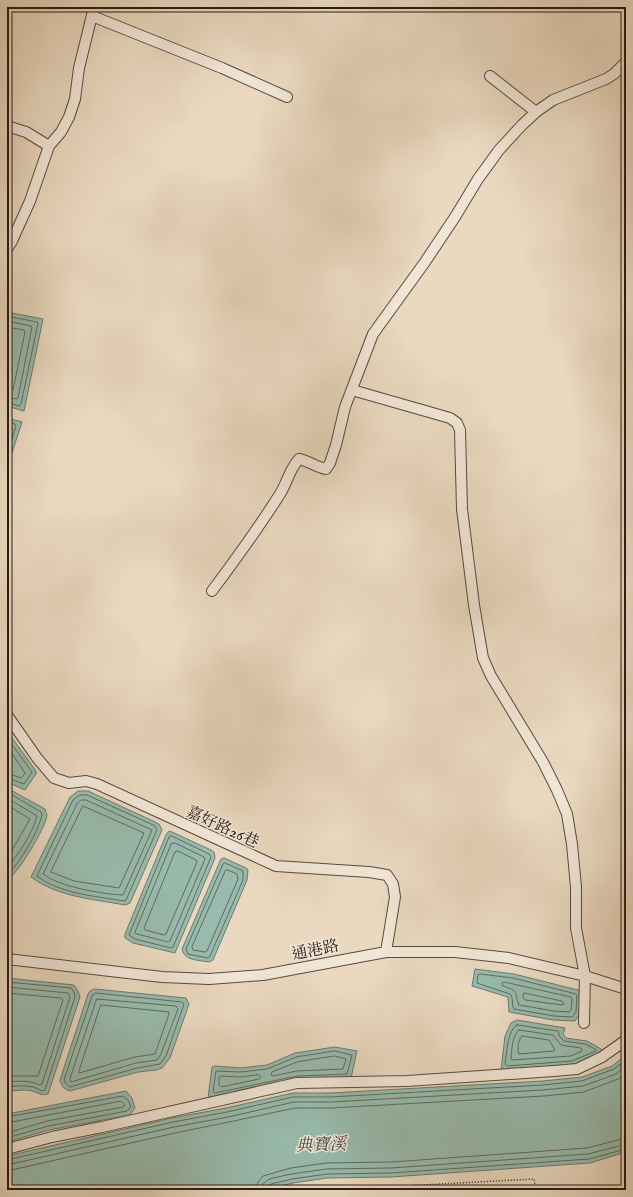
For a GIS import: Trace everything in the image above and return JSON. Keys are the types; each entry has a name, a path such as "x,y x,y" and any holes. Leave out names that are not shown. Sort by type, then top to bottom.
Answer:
{"street":[{"path":"7,249 30,201 49,146 61,132 69,117 75,99 79,68 93,12 287,97"},
{"path":"212,591 280,493 295,463 299,459 307,460 320,468 326,469 330,463 336,446 345,408 373,334 425,262 498,150 536,112 553,100 606,80 626,62"},
{"path":"490,76 536,112"},
{"path":"7,126 26,132 49,146"},
{"path":"352,390 450,418 457,423 460,430 462,509 474,605 483,658 491,676 543,762 558,790 567,814 572,844 576,887 576,928 585,976 584,1023"},
{"name":"嘉好路26巷","path":"7,715 37,758 54,778 69,783 86,781 97,784 276,866 369,872 386,875 393,884 396,897 386,952"},
{"name":"通港路","path":"7,959 162,977 209,979 263,975 386,952 455,952 509,958 585,976 626,989"},
{"path":"7,1149 52,1136 102,1127 297,1083 407,1081 554,1071 577,1068 602,1056 626,1040"}],"path":[{"path":"328,1190 534,1180 536,1190"}],"water":[{"path":"7,312 43,319 24,411 7,406"},
{"path":"7,418 22,422 7,468"},
{"path":"7,731 36,771 36,774 25,790 7,782"},
{"path":"7,788 45,809 47,815 42,829 31,850 18,869 7,880"},
{"path":"78,791 88,791 153,821 159,824 162,830 130,903 125,905 88,899 64,893 41,884 31,877 70,797"},
{"path":"169,831 211,850 214,852 215,858 175,953 133,943 125,938 125,934"},
{"path":"224,858 246,868 248,870 247,880 213,960 209,962 189,958 183,953 182,949 221,859"},
{"path":"475,969 514,974 582,991 580,1014 575,1021 553,1020 509,1012 508,997 472,986"},
{"path":"7,978 74,985 80,997 48,1094 46,1095 26,1090 7,1092"},
{"path":"95,989 186,998 189,1004 170,1058 162,1068 138,1072 70,1091 63,1087 60,1080 88,994 90,991"},
{"path":"517,1020 565,1028 563,1034 566,1038 587,1041 603,1050 599,1055 573,1065 501,1070 505,1036 511,1023"},
{"path":"335,1047 357,1051 351,1078 208,1098 212,1067 240,1068 267,1065 295,1053"},
{"name":"典寶溪","path":"626,1055 626,1152 590,1163 391,1177 327,1178 293,1183 264,1190 7,1190 7,1156 172,1118 293,1093 330,1093 543,1081 582,1077 612,1066"},
{"path":"126,1091 132,1098 135,1108 130,1115 49,1130 7,1142 7,1114"}]}
